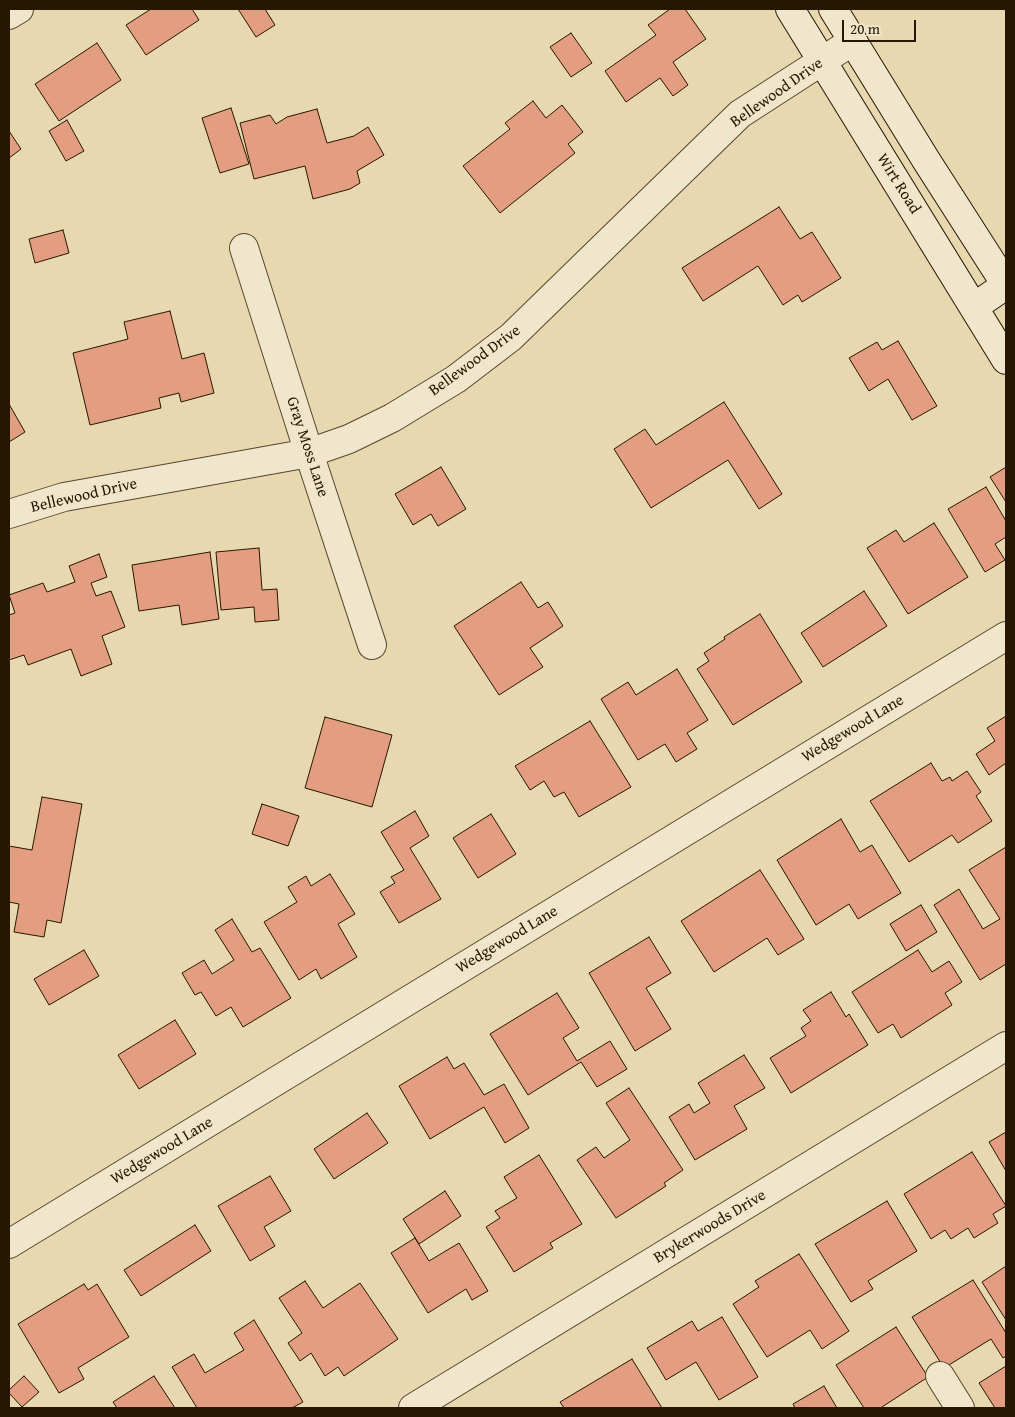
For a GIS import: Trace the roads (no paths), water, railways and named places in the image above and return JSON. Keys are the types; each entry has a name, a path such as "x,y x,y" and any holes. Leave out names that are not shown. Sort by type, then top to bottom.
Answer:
{"street":[{"path":"9,15 19,9"},
{"name":"Wirt Road","path":"790,9 1006,360"},
{"path":"833,9 1006,285 974,307"},
{"name":"Bellewood Drive","path":"9,514 64,497 309,453 349,439 392,418 456,379 511,337 740,114 853,41"},
{"name":"Gray Moss Lane","path":"244,248 372,645"},
{"name":"Wedgewood Lane","path":"9,1244 1006,636"},
{"name":"Brykerwoods Drive","path":"413,1408 1006,1046"},
{"path":"940,1376 960,1408"}]}
